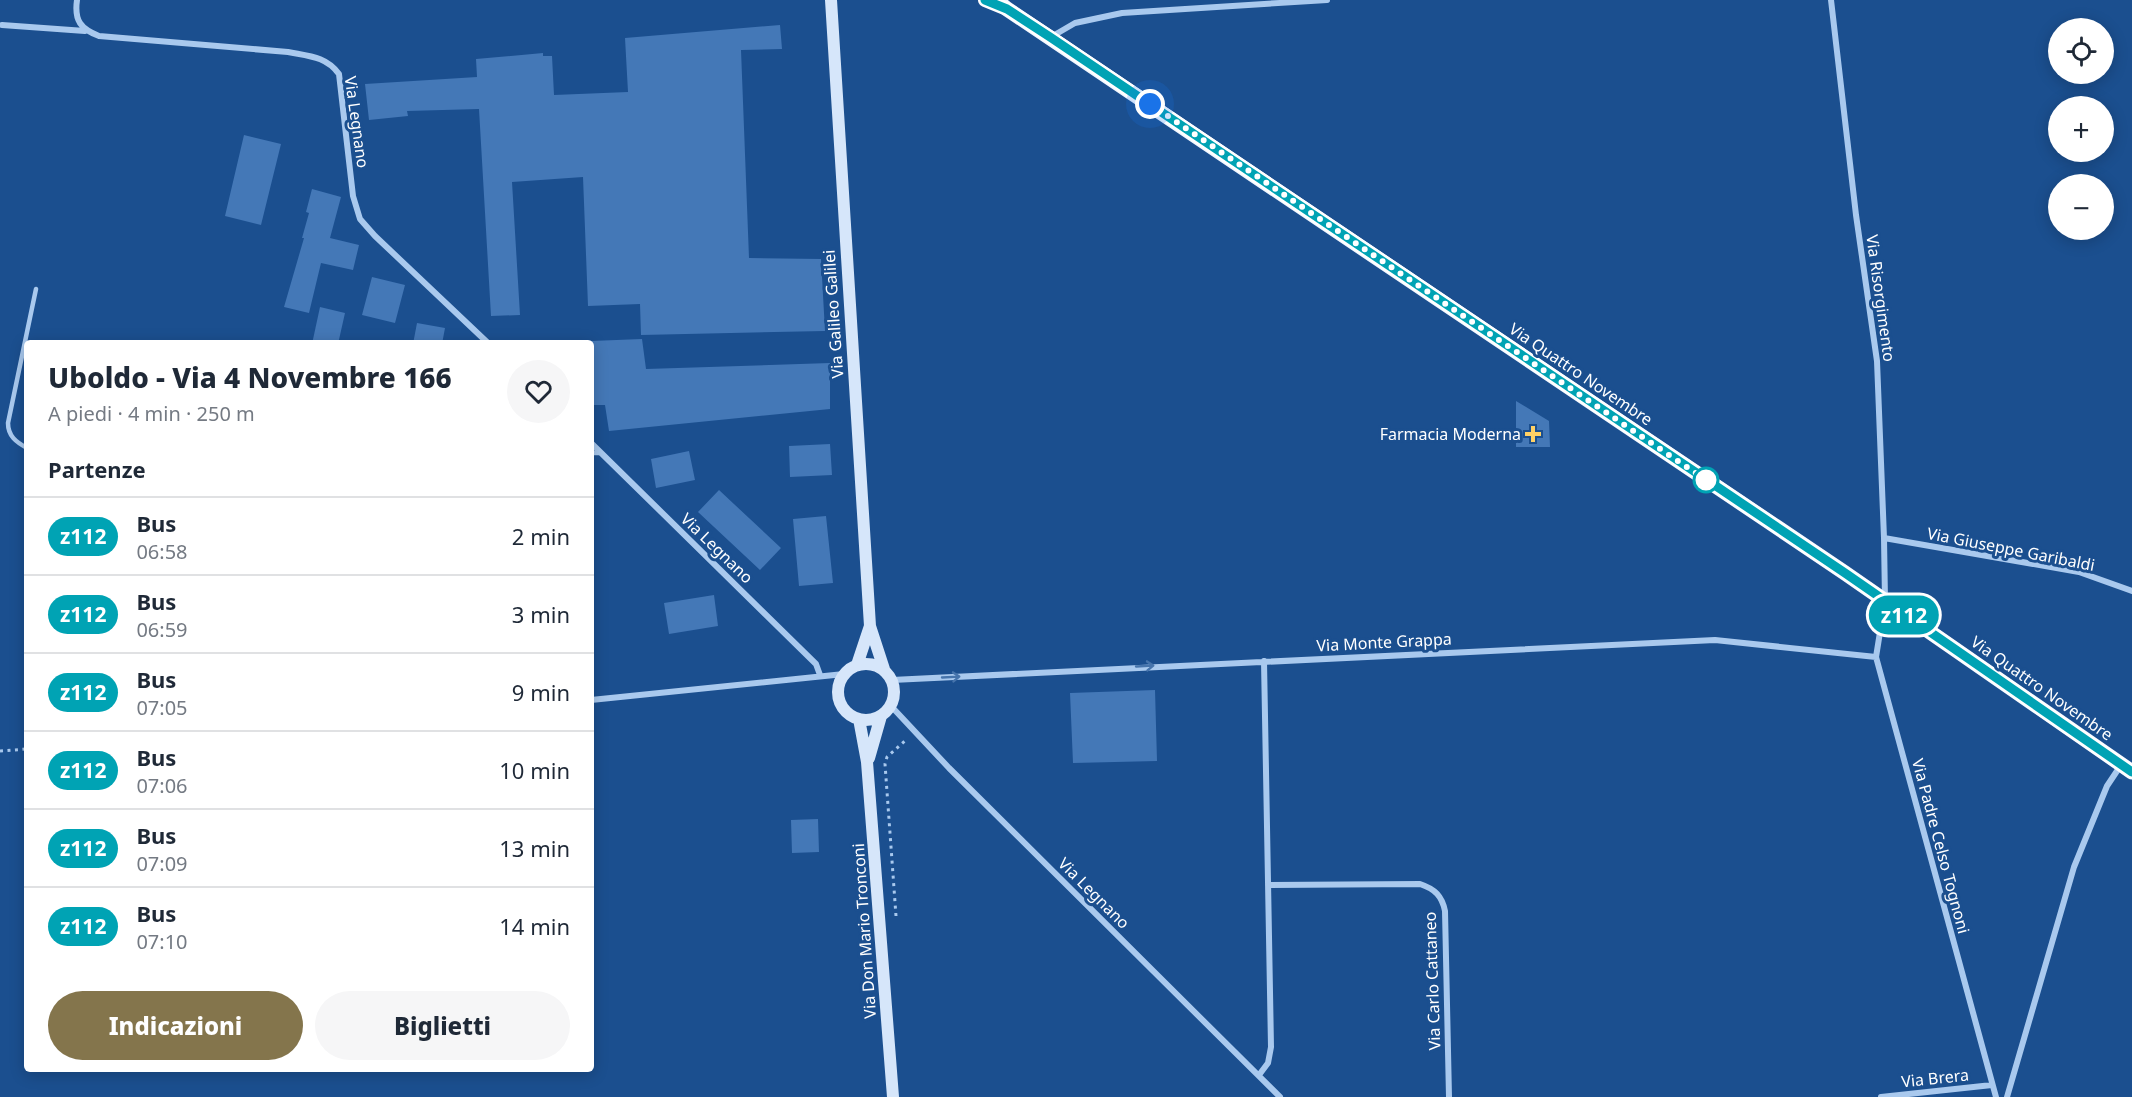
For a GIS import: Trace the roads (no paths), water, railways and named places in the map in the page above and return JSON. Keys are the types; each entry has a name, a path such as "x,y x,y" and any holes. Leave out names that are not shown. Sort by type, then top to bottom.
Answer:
{"main road":[{"name":"Via Quattro Novembre","path":"985,0 1002,5 1050,37 1885,601 2126,768"}],"street":[{"path":"77,0 80,25 86,31"},
{"name":"Via Galileo Galilei","path":"831,0 870,626 884,669"},
{"path":"1050,37 1075,23 1122,13 1281,1 1327,0"},
{"name":"Via Risorgimento","path":"1831,0 1876,361 1885,601"},
{"name":"Via Legnano","path":"2,25 86,31 99,36 288,52 317,57 331,63 339,74 353,196 360,219 485,340"},
{"name":"Via Legnano","path":"594,447 816,663 820,675"},
{"name":"Via Giuseppe Garibaldi","path":"1884,538 2079,573 2132,591"},
{"name":"Via Padre Celso Tognoni","path":"1885,601 1876,657 1996,1097"},
{"name":"Via Galileo Galilei","path":"857,665 870,626"},
{"name":"Via Monte Grappa","path":"892,680 1715,640 1876,657"},
{"path":"1259,1075 1268,1063 1271,1047 1264,661"},
{"path":"866,663 884,669 892,680 895,693 891,706 881,716 874,719 859,719 850,715 839,700 839,682 844,674 857,665 866,663"},
{"path":"594,700 844,674"},
{"name":"Via Legnano","path":"891,706 949,768 1281,1097"},
{"name":"Via Don Mario Tronconi","path":"867,762 881,716"},
{"name":"Via Don Mario Tronconi","path":"859,719 867,762 893,1097"},
{"path":"2007,1097 2074,867 2108,786 2126,768"},
{"name":"Via Carlo Cattaneo","path":"1268,885 1420,884 1430,887 1437,893 1443,901 1445,911 1449,1097"},
{"name":"Via Brera","path":"1881,1097 1992,1085"}],"lane":[{"path":"26,340 36,289"},
{"path":"24,349 8,430 13,439 24,446"},
{"path":"594,453 599,453"}],"place":[{"name":"Farmacia Moderna","path":"1533,434"}]}
